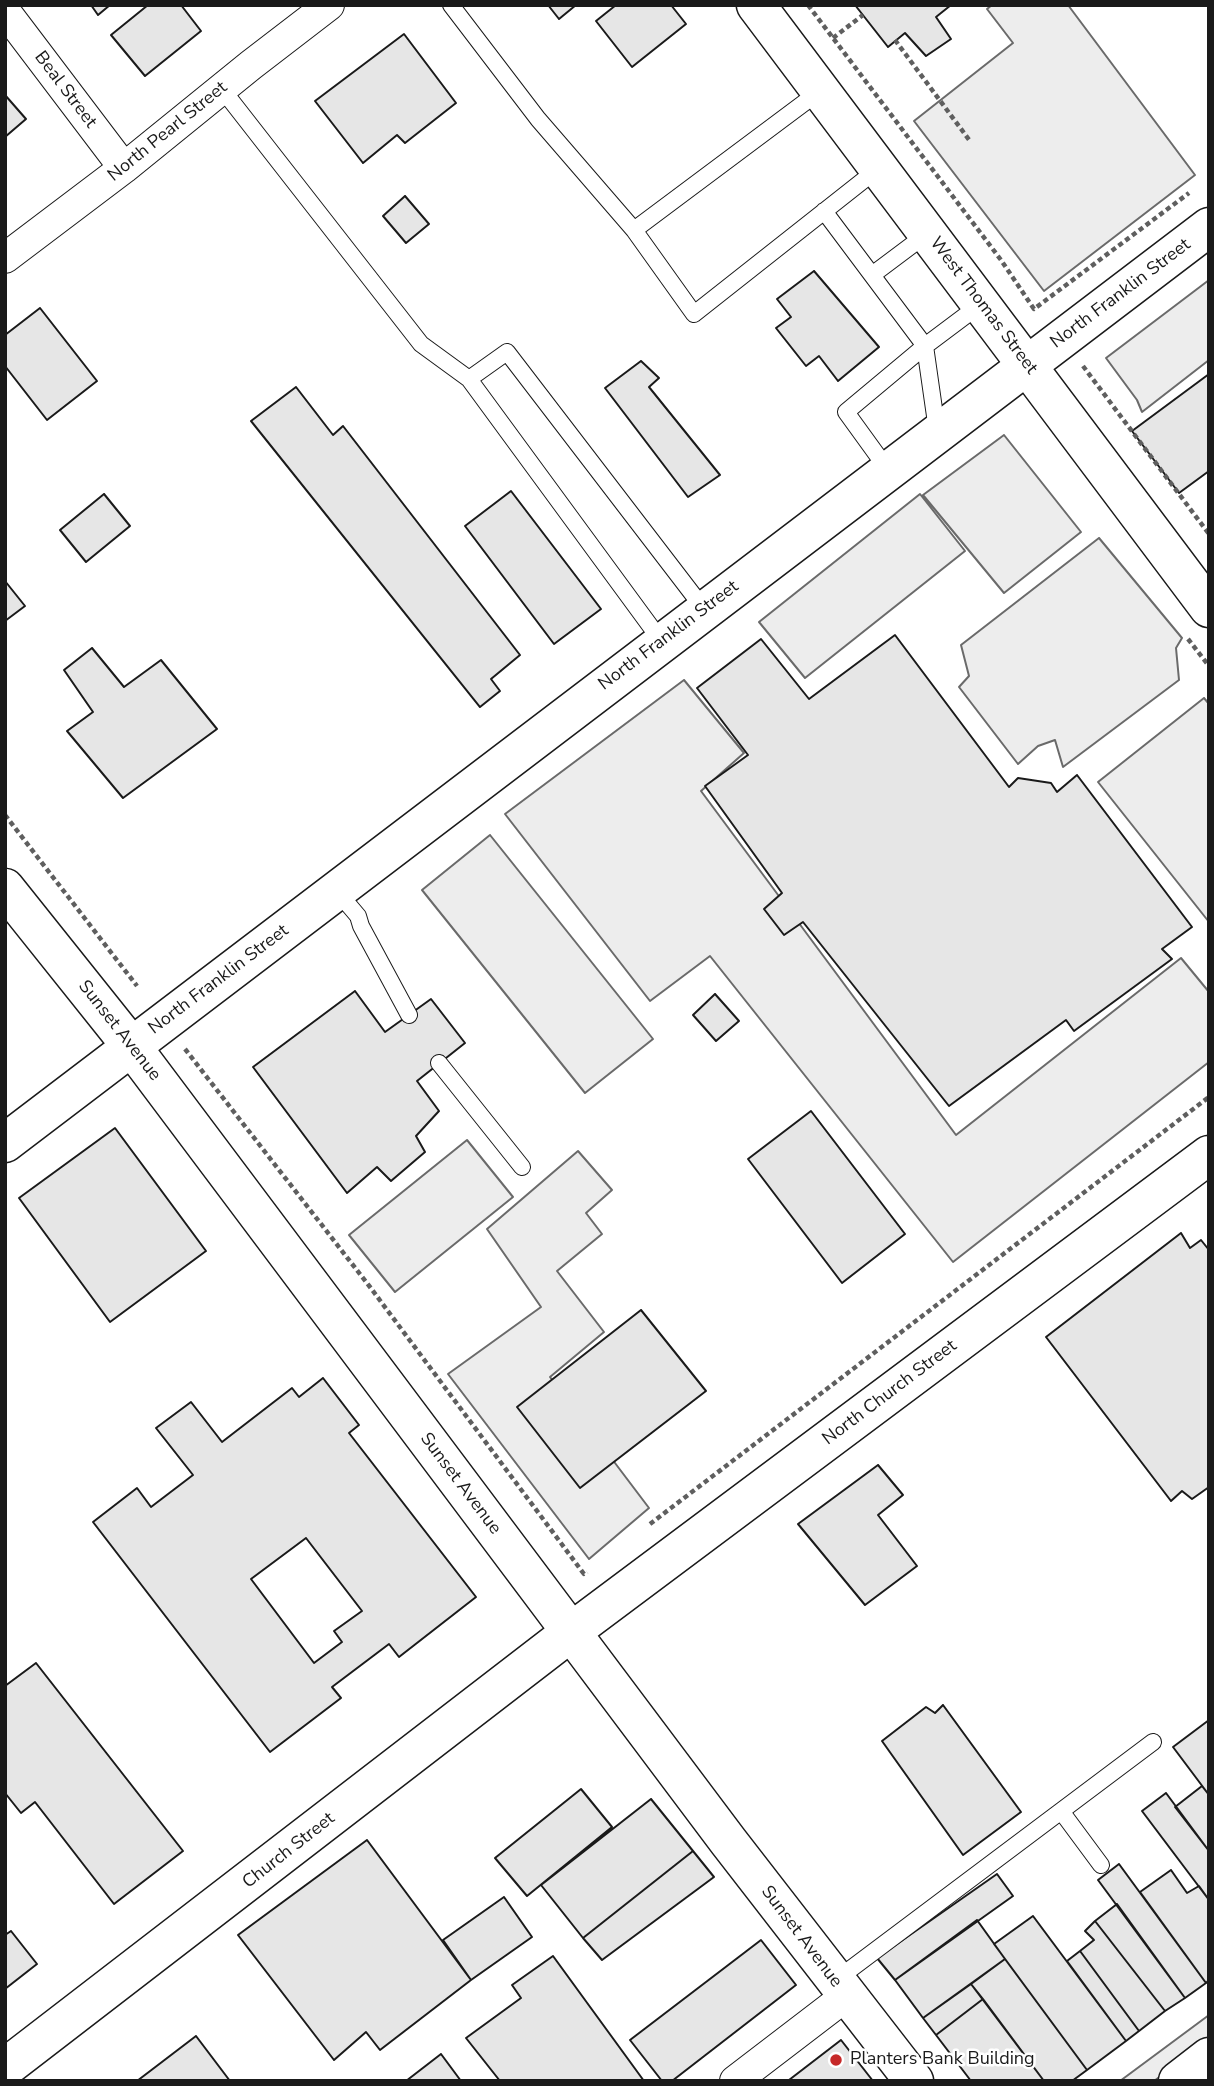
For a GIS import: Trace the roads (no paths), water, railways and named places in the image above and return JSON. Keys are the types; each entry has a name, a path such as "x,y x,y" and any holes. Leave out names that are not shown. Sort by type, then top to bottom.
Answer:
{"main road":[{"name":"West Thomas Street","path":"756,5 1027,365 1197,622"},
{"name":"North Franklin Street","path":"5,1143 1209,228"},
{"name":"Sunset Avenue","path":"5,888 132,1047 840,1989 914,2081"},
{"name":"North Church Street","path":"572,1632 1209,1155"},
{"name":"Church Street","path":"5,2068 572,1632"},
{"path":"1178,2081 1209,2057"}],"street":[{"name":"North Pearl Street","path":"5,258 124,168 329,5"},
{"name":"Beal Street","path":"5,11 124,168"},
{"path":"735,2081 840,1989"}],"lane":[{"path":"452,5 538,119 634,230 694,314 878,168"},
{"path":"222,89 422,344 469,379 662,642"},
{"path":"634,230 820,91"},
{"path":"824,211 925,346 938,433"},
{"path":"872,275 928,233"},
{"path":"888,470 846,412 925,346 981,304"},
{"path":"469,379 507,352 705,609"},
{"path":"336,890 358,916 409,1015"},
{"path":"439,1063 522,1167"},
{"path":"840,1989 868,1954 1153,1742"},
{"path":"1061,1811 1101,1865"}],"place":[{"name":"Planters Bank Building","path":"836,2060"}]}
